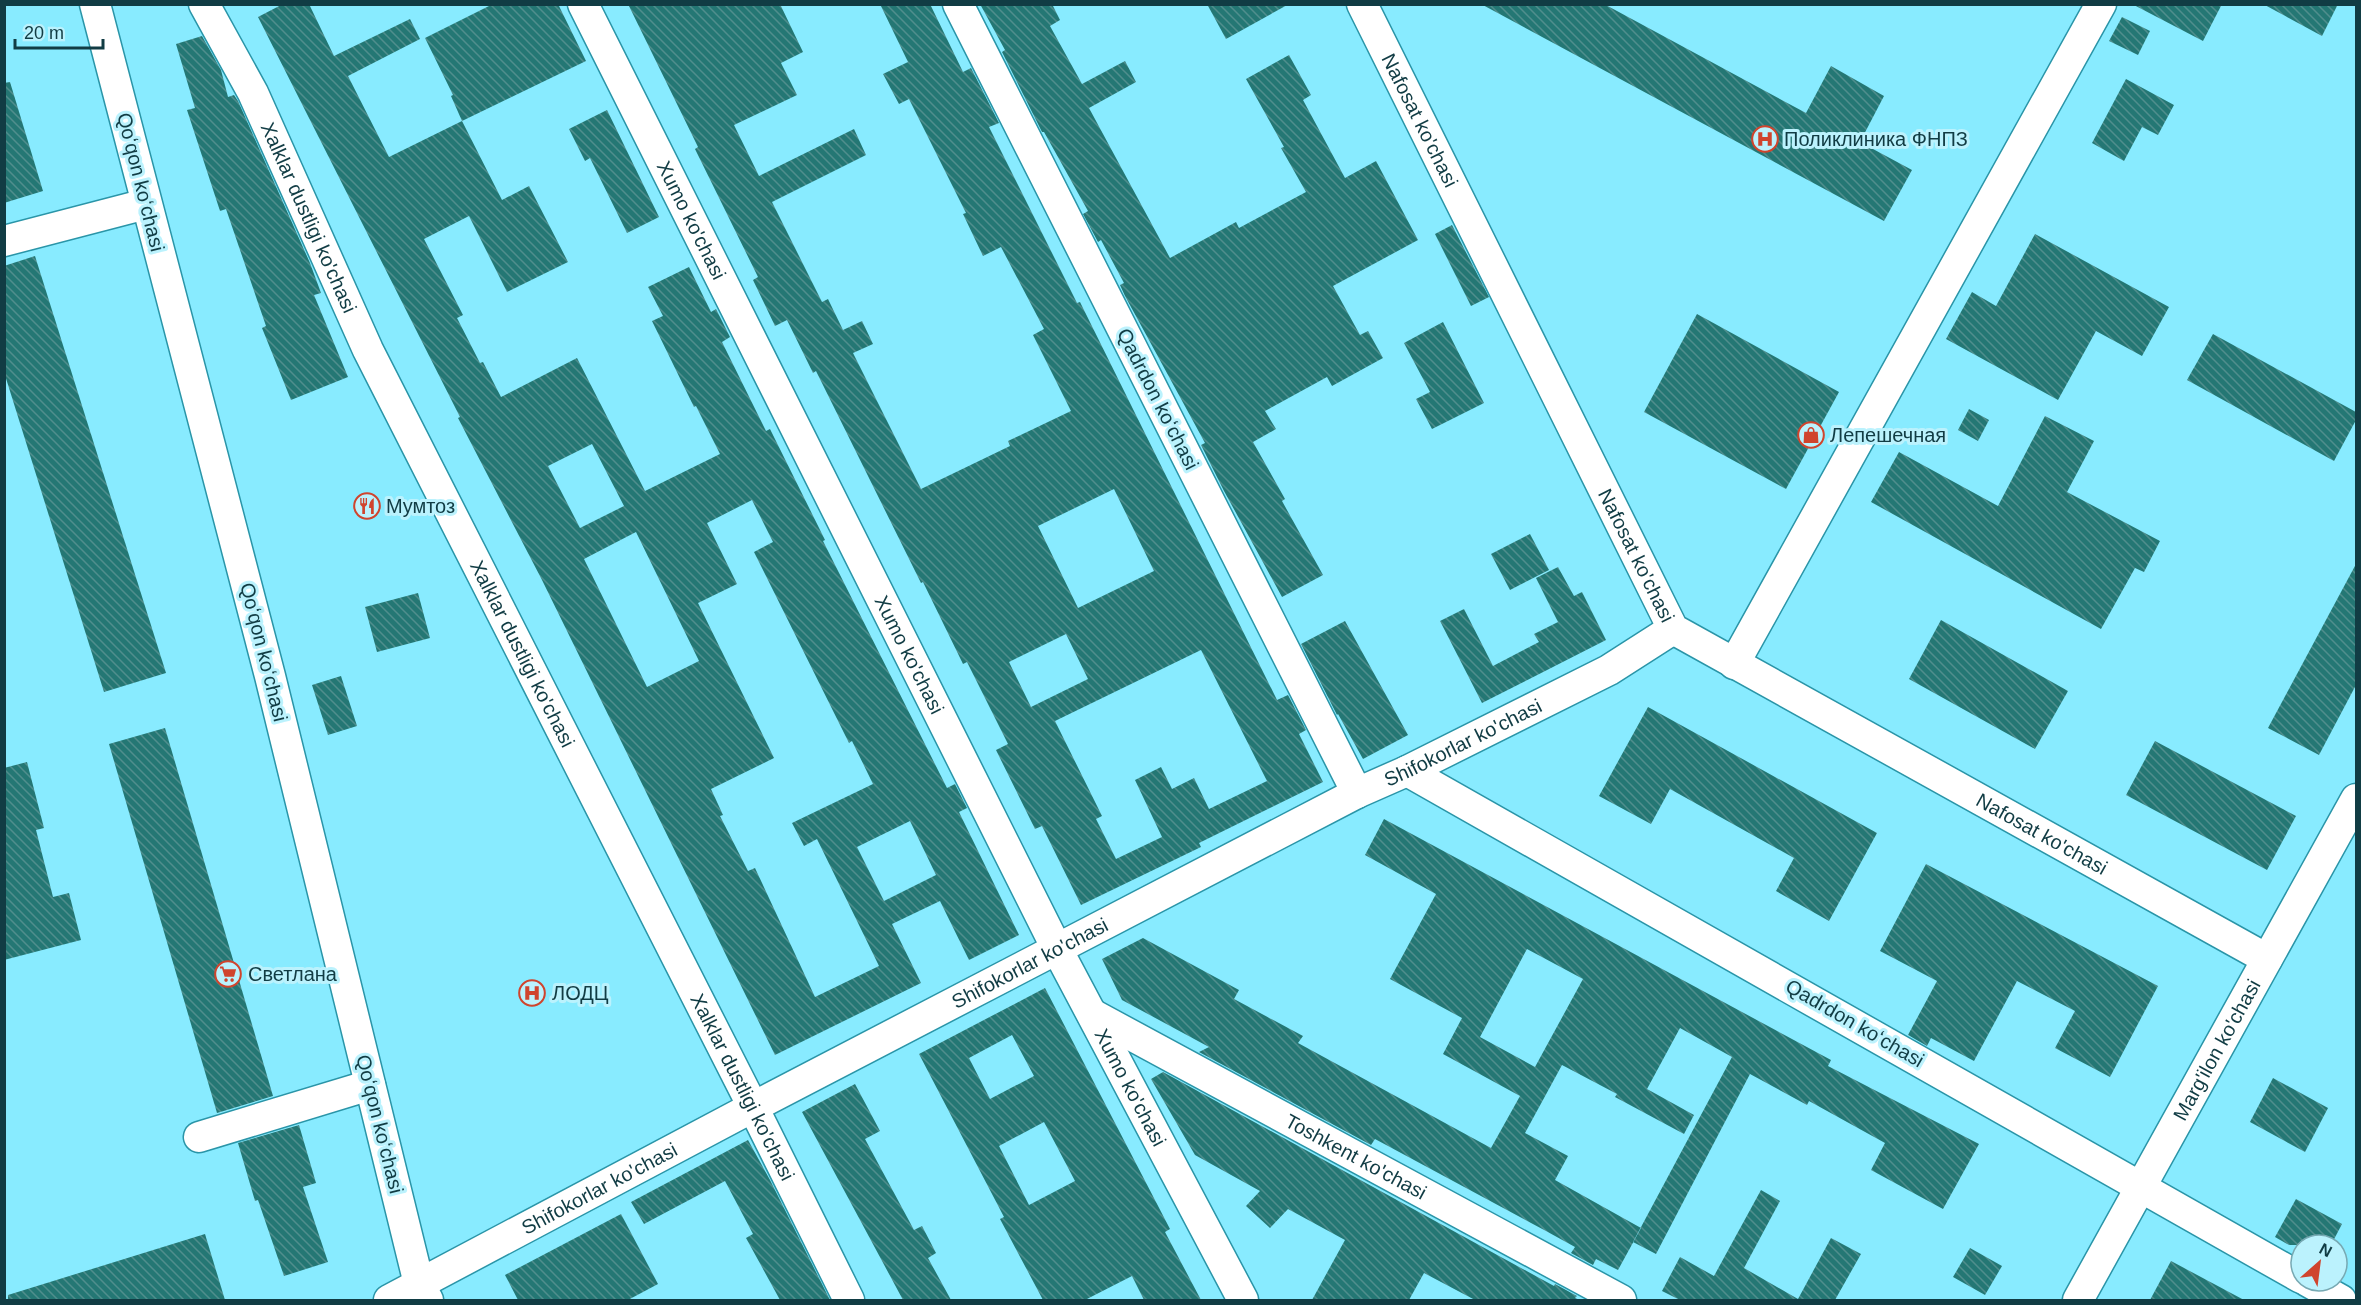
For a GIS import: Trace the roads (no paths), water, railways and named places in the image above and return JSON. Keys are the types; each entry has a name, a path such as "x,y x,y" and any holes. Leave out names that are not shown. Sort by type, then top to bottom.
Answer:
{"street":[{"name":"Qoʻqon koʻchasi","path":"95,4 270,676 370,1085 424,1292"},
{"name":"Xalklar dustligi ko'chasi","path":"204,4 253,93 368,350 849,1300"},
{"name":"Xumo ko'chasi","path":"583,4 1057,949 1243,1300"},
{"name":"Qadrdon koʻchasi","path":"958,4 1357,793"},
{"name":"Nafosat ko'chasi","path":"1362,4 1673,629 2267,959"},
{"path":"1734,664 2101,4"},
{"path":"4,241 146,204"},
{"name":"Shifokorlar ko'chasi","path":"389,1300 424,1292 753,1107 1357,793 1407,771 1610,670 1673,629"},
{"name":"Qadrdon koʻchasi","path":"1407,771 2289,1271"},
{"name":"Marg'ilon ko'chasi","path":"2078,1300 2356,799"},
{"name":"Toshkent ko'chasi","path":"1092,1014 1621,1300"},
{"path":"199,1137 370,1085"}],"place":[{"name":"Поликлиника ФНПЗ","path":"1765,139"},
{"name":"Лепешечная","path":"1811,435"},
{"name":"Mумтоз","path":"367,506"},
{"name":"Светлана","path":"228,974"},
{"name":"ЛОДЦ","path":"532,993"}]}
